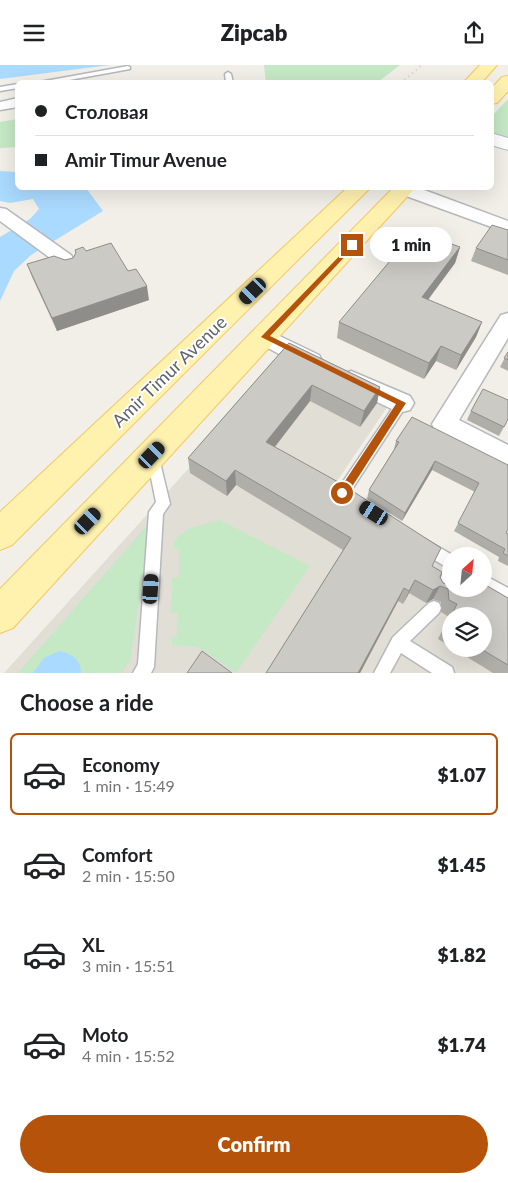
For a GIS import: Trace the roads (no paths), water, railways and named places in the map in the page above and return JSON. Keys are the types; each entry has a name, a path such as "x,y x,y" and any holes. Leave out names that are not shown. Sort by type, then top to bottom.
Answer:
{"main road":[{"path":"474,80 489,65"},
{"path":"494,96 508,81"},
{"name":"Amir Timur Avenue","path":"0,534 357,190"},
{"path":"0,615 404,190"},
{"path":"261,283 299,301"}],"street":[{"path":"3,106 15,103"},
{"path":"494,140 508,144"},
{"path":"408,190 508,227"},
{"path":"1,214 66,262"},
{"path":"508,320 444,425 508,457"},
{"path":"265,337 402,403"}],"lane":[{"path":"55,80 128,68"},
{"path":"228,74 229,80"},
{"path":"0,89 15,86"},
{"path":"359,503 342,493 402,403"},
{"path":"140,673 146,667 156,512 163,504 152,455"},
{"path":"418,541 442,556"},
{"path":"492,587 508,596"},
{"path":"382,673 398,642 434,607"},
{"path":"398,642 446,673"}],"water":[{"path":"0,65 110,65 0,79"},
{"path":"0,171 15,172 15,190 87,190 103,211 31,255 14,271 0,301 0,237 30,219 39,209 33,199 10,203 0,201"},
{"path":"59,651 68,653 75,658 81,668 81,673 33,673 44,658"}],"railway":[{"path":"404,80 422,65"}]}
